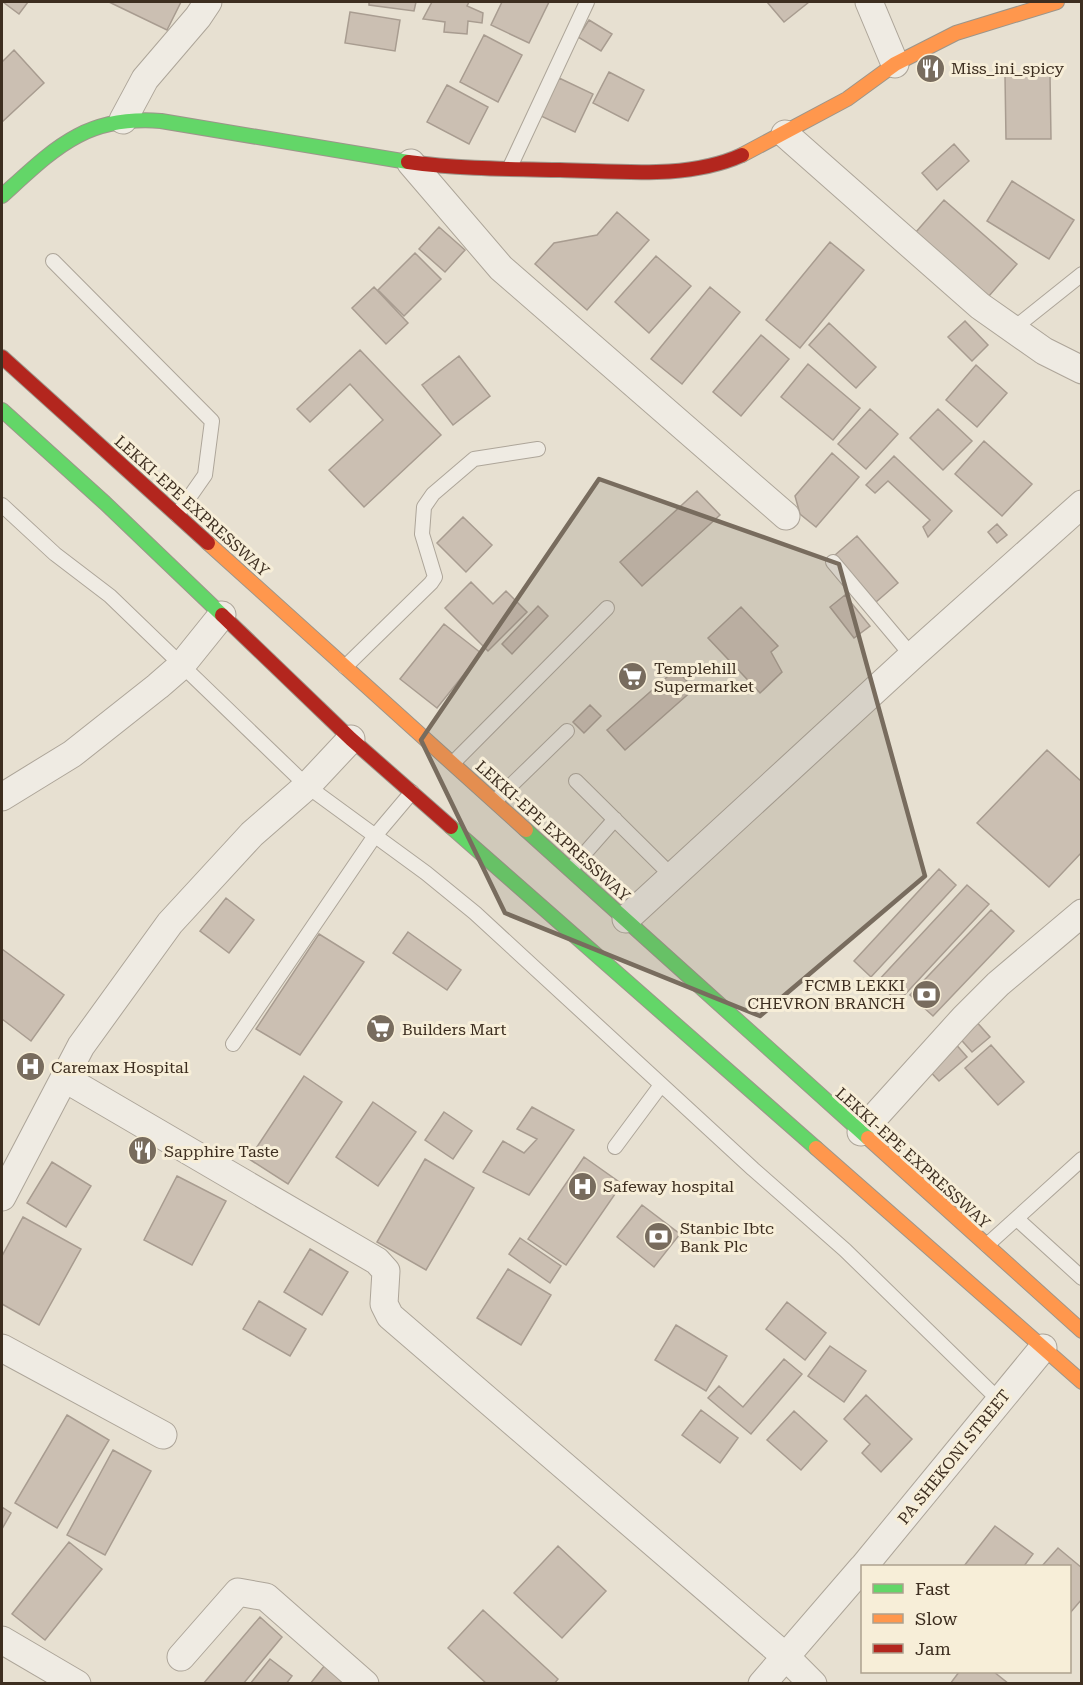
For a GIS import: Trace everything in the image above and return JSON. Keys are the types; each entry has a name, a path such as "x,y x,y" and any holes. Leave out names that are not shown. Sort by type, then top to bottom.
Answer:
{"main road":[{"path":"2,196 68,141 98,125 123,120 161,121 411,163 509,169 660,172 726,162 785,134 847,99 895,64 956,33 1057,2"},
{"name":"LEKKI-EPE EXPRESSWAY","path":"2,357 1082,1331"},
{"path":"2,410 105,503 351,739 1082,1382"}],"street":[{"path":"123,120 145,79 208,2"},
{"path":"869,2 895,64"},
{"path":"785,134 980,306 1044,351 1082,370"},
{"path":"411,163 501,268 786,516"},
{"path":"626,919 912,656 1082,504"},
{"path":"2,797 72,754 181,666 222,615"},
{"path":"2,1197 81,1046 171,923 252,834 307,786 351,739"},
{"path":"861,1132 972,1009 1082,913"},
{"path":"64,1078 377,1261 386,1271 384,1304 390,1316 405,1331 786,1657 813,1683"},
{"path":"2,1348 163,1435"},
{"name":"PA SHEKONI STREET","path":"865,1565 1043,1348"},
{"name":"PA SHEKONI STREET","path":"762,1683 861,1569"},
{"path":"181,1657 238,1592 252,1593 266,1598 365,1683"},
{"path":"2,1640 77,1683"}],"lane":[{"path":"509,169 587,2"},
{"path":"53,261 212,421 205,475 177,514"},
{"path":"1013,329 1082,274"},
{"path":"345,667 435,577 422,534 424,507 433,495 474,459 538,449"},
{"path":"2,505 55,554 110,596 307,786 426,873 475,913 661,1085 845,1250 1000,1401"},
{"path":"833,562 912,656"},
{"path":"453,764 607,609"},
{"path":"495,801 567,731"},
{"path":"576,781 672,876"},
{"path":"233,1044 374,837 412,792"},
{"path":"571,869 615,819"},
{"path":"615,1147 661,1085"},
{"path":"986,1246 1082,1159"},
{"path":"1017,1219 1082,1278"}],"highlighted area":[{"path":"599,479 839,564 925,876 760,1016 505,913 421,740"}],"building":[{"path":"3,2 28,2 19,14"},
{"path":"109,2 181,2 167,30"},
{"path":"369,2 416,2 414,11 369,5"},
{"path":"432,2 469,2 467,6 483,13 482,23 468,21 467,34 444,32 445,22 423,19"},
{"path":"502,2 549,2 529,43 491,25"},
{"path":"767,2 809,2 784,22"},
{"path":"350,12 400,20 395,51 345,43"},
{"path":"589,20 612,34 601,51 578,37"},
{"path":"484,35 522,55 498,102 460,82"},
{"path":"14,50 44,83 2,122 2,62"},
{"path":"609,72 644,90 628,121 593,103"},
{"path":"1050,75 1051,139 1006,139 1005,76"},
{"path":"559,78 593,94 575,132 541,116"},
{"path":"447,85 488,107 469,144 427,122"},
{"path":"954,144 969,161 937,190 922,173"},
{"path":"1012,181 1074,220 1049,259 987,221"},
{"path":"944,200 1017,264 989,296 916,232"},
{"path":"617,212 649,240 587,310 535,264 554,243 597,235"},
{"path":"439,227 465,250 445,272 419,249"},
{"path":"830,242 864,270 800,348 766,320"},
{"path":"415,253 441,279 404,316 378,290"},
{"path":"656,256 691,286 649,333 615,302"},
{"path":"374,287 408,323 386,344 352,308"},
{"path":"710,287 740,312 682,384 651,359"},
{"path":"965,321 988,345 972,361 948,337"},
{"path":"829,323 876,367 856,388 809,345"},
{"path":"761,335 789,359 741,416 713,392"},
{"path":"360,350 441,435 364,507 329,470 383,420 350,384 310,422 297,409"},
{"path":"459,356 490,396 453,425 422,385"},
{"path":"808,364 860,408 833,440 781,397"},
{"path":"976,365 1007,393 977,427 946,400"},
{"path":"870,409 898,434 866,469 838,444"},
{"path":"938,409 972,441 943,470 910,438"},
{"path":"984,441 1032,484 1002,516 955,474"},
{"path":"832,453 859,477 816,527 800,514 795,496"},
{"path":"894,456 952,511 928,537 923,527 930,520 888,481 875,493 866,485"},
{"path":"697,491 720,515 642,586 620,562"},
{"path":"463,517 492,545 466,572 437,543"},
{"path":"997,524 1007,535 997,543 988,532"},
{"path":"857,536 898,583 876,602 835,555"},
{"path":"471,582 493,604 506,591 527,612 488,651 445,608"},
{"path":"845,595 870,626 854,638 830,607"},
{"path":"538,606 548,616 512,654 502,644"},
{"path":"741,607 778,646 771,652 782,672 760,693 708,638"},
{"path":"444,624 481,653 437,708 400,679"},
{"path":"676,669 694,689 625,750 607,730"},
{"path":"590,705 601,716 584,733 573,722"},
{"path":"1047,750 1082,782 1082,852 1049,887 977,823"},
{"path":"939,869 956,885 871,977 854,961"},
{"path":"967,885 989,904 898,1002 877,982"},
{"path":"226,898 254,920 229,953 200,931"},
{"path":"991,910 1014,931 933,1016 910,995"},
{"path":"408,932 461,970 447,990 393,953"},
{"path":"319,934 364,962 300,1055 256,1029"},
{"path":"2,949 64,995 31,1041 2,1019"},
{"path":"974,1019 990,1037 972,1052 956,1034"},
{"path":"953,1041 967,1057 939,1081 925,1066"},
{"path":"991,1045 1024,1082 998,1105 965,1068"},
{"path":"304,1076 342,1102 288,1184 249,1159"},
{"path":"373,1102 416,1132 378,1186 336,1157"},
{"path":"532,1107 574,1130 529,1195 483,1172 503,1141 524,1153 537,1139 517,1129"},
{"path":"444,1112 472,1131 453,1159 425,1140"},
{"path":"584,1157 622,1184 566,1265 528,1239"},
{"path":"425,1159 474,1188 426,1270 377,1242"},
{"path":"52,1162 91,1186 66,1227 27,1203"},
{"path":"177,1176 226,1201 192,1265 144,1240"},
{"path":"642,1205 680,1234 654,1267 617,1237"},
{"path":"23,1217 81,1249 39,1325 2,1304 2,1256"},
{"path":"520,1238 561,1266 550,1283 509,1254"},
{"path":"310,1249 348,1272 322,1315 284,1292"},
{"path":"508,1269 551,1295 521,1345 477,1318"},
{"path":"259,1301 306,1329 290,1356 243,1329"},
{"path":"787,1302 826,1333 805,1360 766,1329"},
{"path":"676,1325 727,1356 706,1391 655,1360"},
{"path":"830,1346 866,1371 844,1402 808,1376"},
{"path":"784,1359 802,1374 751,1434 708,1398 719,1386 743,1407"},
{"path":"866,1395 912,1439 881,1472 862,1453 870,1444 844,1419"},
{"path":"701,1410 738,1438 720,1463 682,1435"},
{"path":"794,1411 827,1441 801,1470 767,1440"},
{"path":"67,1415 109,1440 57,1528 15,1503"},
{"path":"113,1450 151,1471 105,1555 67,1535"},
{"path":"2,1507 11,1513 2,1529"},
{"path":"995,1526 1033,1554 1025,1565 965,1565"},
{"path":"69,1542 102,1569 45,1640 12,1614"},
{"path":"558,1546 606,1591 562,1638 514,1593"},
{"path":"1058,1548 1082,1568 1082,1599 1071,1612 1071,1565 1043,1565"},
{"path":"483,1610 558,1679 554,1684 487,1684 448,1648"},
{"path":"260,1617 282,1637 243,1684 203,1684"},
{"path":"270,1659 292,1676 286,1684 250,1684"},
{"path":"325,1665 347,1684 310,1684"},
{"path":"958,1673 995,1673 1009,1684 950,1684"}],"traffic: fast":[{"path":"2,196 55,150 72,139 111,124 134,121 161,121 408,162"},
{"path":"2,410 105,503 222,615"},
{"path":"451,827 816,1148"},
{"path":"526,830 868,1138"}],"traffic: slow":[{"path":"742,155 847,99 895,64 956,33 1057,2"},
{"path":"208,543 526,830"},
{"path":"868,1138 1082,1331"},
{"path":"816,1148 1082,1382"}],"traffic: jam":[{"path":"408,162 484,168 652,172 699,168 742,155"},
{"path":"2,357 208,543"},
{"path":"222,615 351,739 451,827"}],"place":[{"name":"Miss_ini_spicy","path":"930,68"},
{"name":"Templehill Supermarket","path":"633,677"},
{"name":"FCMB LEKKI CHEVRON BRANCH","path":"926,994"},
{"name":"Builders Mart","path":"381,1029"},
{"name":"Caremax Hospital","path":"30,1067"},
{"name":"Sapphire Taste","path":"143,1151"},
{"name":"Safeway hospital","path":"582,1186"},
{"name":"Stanbic Ibtc Bank Plc","path":"659,1237"}]}
